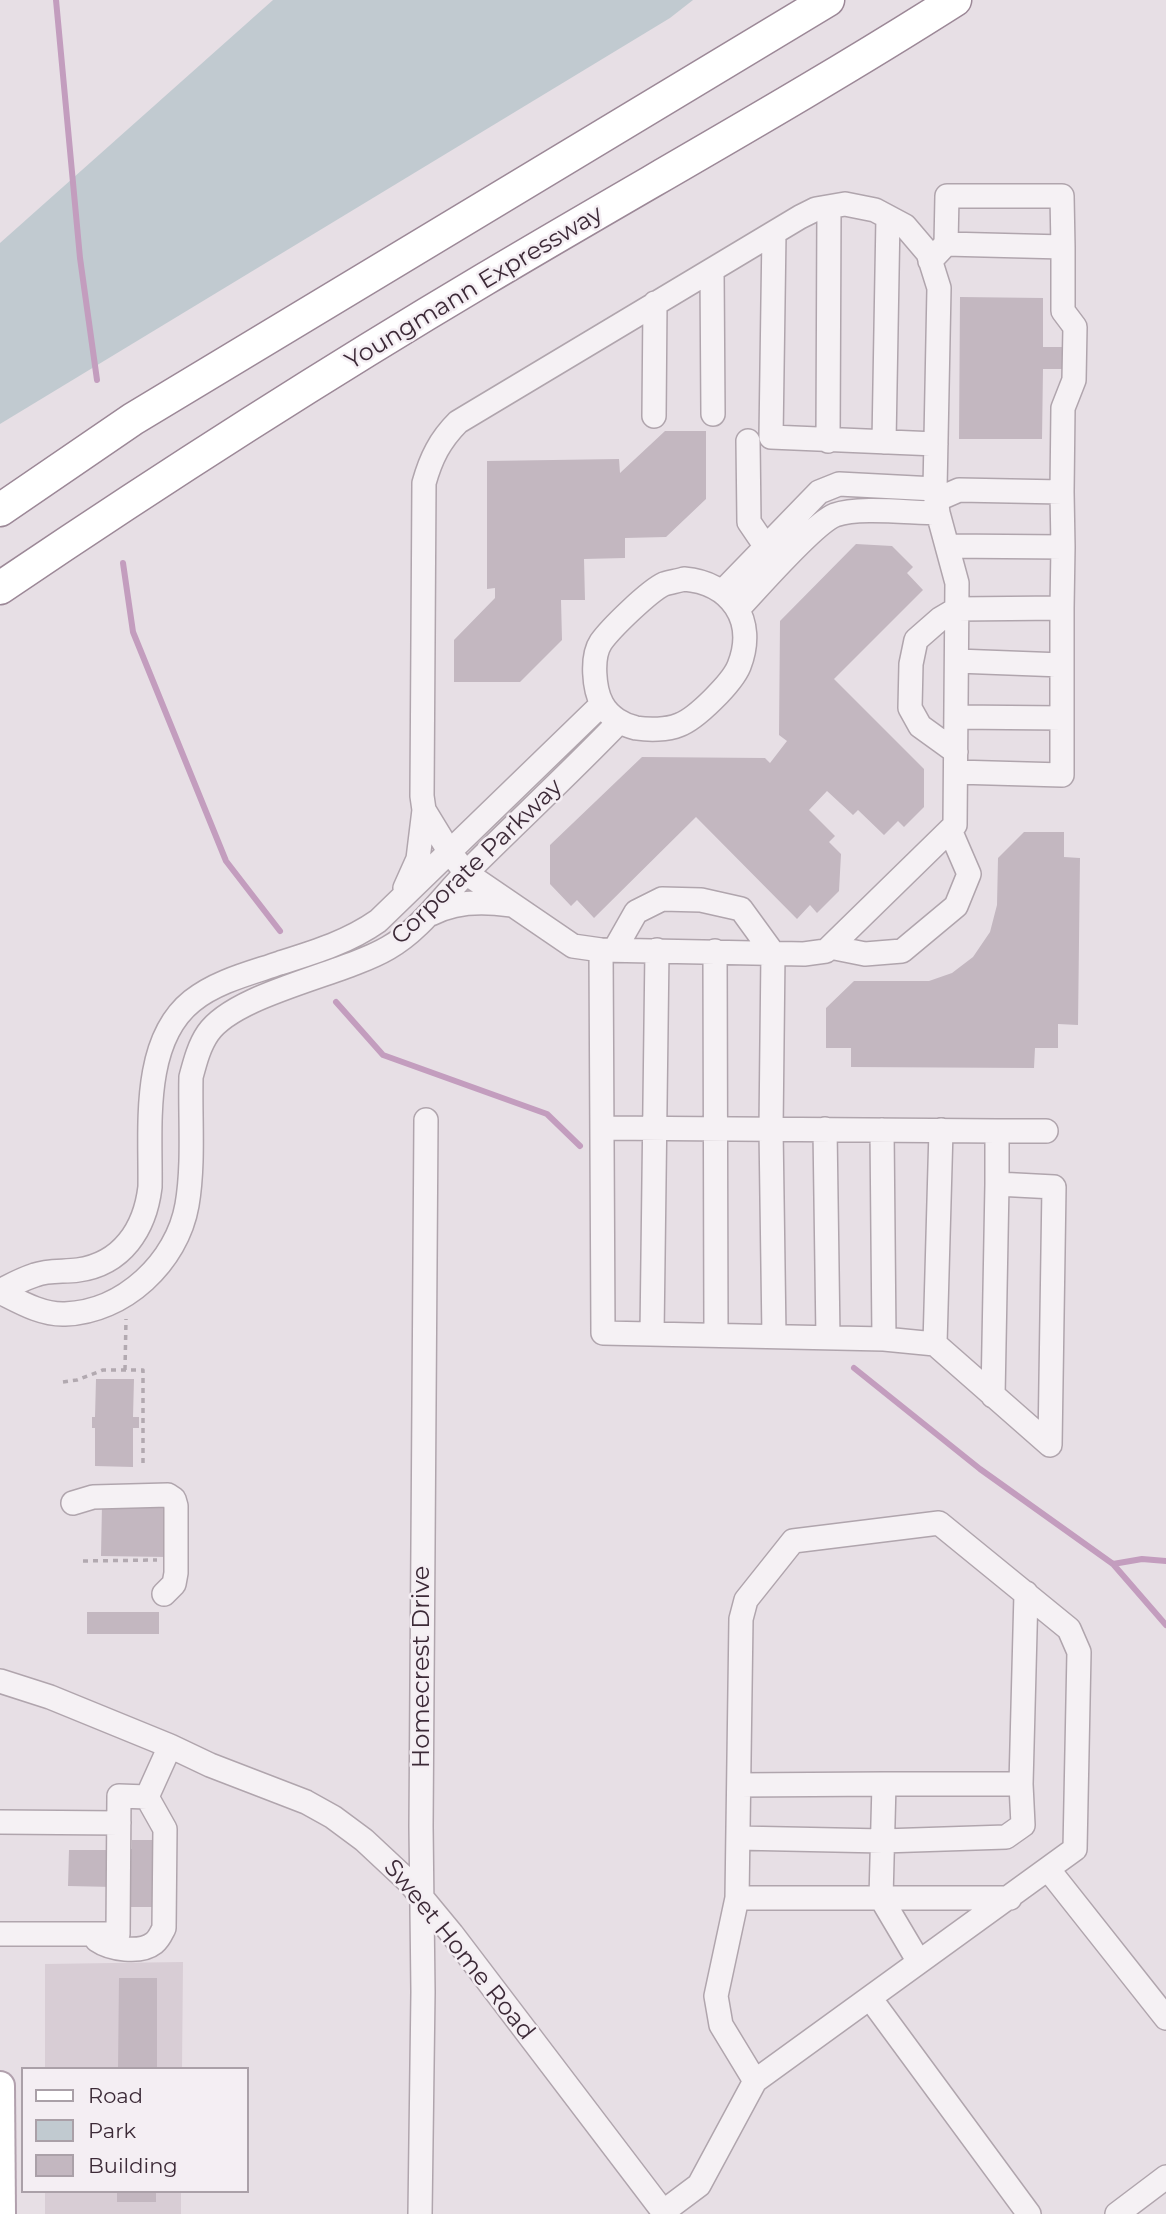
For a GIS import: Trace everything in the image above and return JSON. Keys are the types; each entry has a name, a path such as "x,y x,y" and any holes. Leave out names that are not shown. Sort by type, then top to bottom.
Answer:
{"highway":[{"name":"Youngmann Expressway","path":"0,589 191,463 398,332 842,71 955,0"},
{"path":"0,510 133,419 827,1"}],"main road":[{"path":"0,2086 1,2214"}],"street":[{"path":"424,810 449,852 466,873 573,946 608,950 804,954 826,951 955,825 956,762 956,717 957,661 957,609 957,583 936,501 938,253 947,196 1062,196 1063,310 1075,327 1074,380 1063,408 1062,775 956,762 920,726 910,708 911,664 916,640 940,618 957,609 1062,608"},
{"path":"398,902 418,859 424,810 424,483 430,460 446,433 458,422 816,209 845,204 875,210 905,226 928,253 1063,247"},
{"path":"828,440 830,207"},
{"path":"884,442 888,217"},
{"path":"774,233 771,437 936,444"},
{"path":"712,270 713,414"},
{"path":"654,416 655,303"},
{"path":"748,441 749,522 765,547 783,563"},
{"path":"723,591 820,492 839,484 936,501"},
{"path":"738,609 817,527 835,515 936,501 959,490 1062,492"},
{"path":"947,546 1063,547"},
{"path":"684,579 702,581 723,591 738,609 744,628 739,666 732,679 695,716 678,726 655,729 636,727 619,722 602,704 596,682 595,659 600,643 649,593 664,584 684,579"},
{"path":"957,661 1062,664"},
{"name":"Corporate Parkway","path":"0,1291 36,1274 81,1270 102,1263 121,1250 135,1235 147,1206 150,1188 155,1066 170,1028 193,1001 236,978 358,936 398,902 602,704"},
{"path":"956,717 1062,718"},
{"name":"Corporate Parkway","path":"0,1291 30,1307 64,1314 91,1310 110,1303 131,1292 153,1272 179,1233 187,1205 191,1077 208,1032 223,1017 243,1004 390,948 413,930 466,873 619,722"},
{"path":"830,947 865,954 902,951 956,906 969,874 950,830"},
{"path":"774,1336 771,1129 773,953 741,909 701,900 662,899 636,912 608,950 602,1128 603,1333 884,1339 934,1344 1050,1445 1054,1187 997,1184"},
{"path":"425,917 440,909 468,904 496,903 514,906"},
{"path":"652,1334 657,950"},
{"path":"715,951 716,1335"},
{"path":"286,961 293,987"},
{"name":"Homecrest Drive","path":"420,2214 426,1120"},
{"path":"602,1128 1046,1131"},
{"path":"825,1129 828,1338"},
{"path":"882,1130 884,1339"},
{"path":"934,1344 941,1130"},
{"path":"993,1396 997,1131"},
{"path":"73,1503 107,1496 168,1495 174,1499 176,1573 174,1584 164,1594"},
{"path":"664,2213 699,2185 755,2081 1075,1849 1079,1652 1069,1629 939,1523 793,1541 746,1600 741,1619 737,1898 716,1996 721,2025 755,2081"},
{"path":"738,1838 883,1841 1006,1837 1023,1825 1021,1784 1026,1593"},
{"name":"Sweet Home Road","path":"0,1681 50,1697 210,1765 285,1793 321,1809 364,1840 391,1864 422,1898 664,2213"},
{"path":"147,1797 170,1746"},
{"path":"884,1784 881,1898 919,1962"},
{"path":"739,1785 1021,1784"},
{"path":"0,1934 118,1934 119,1797 147,1797"},
{"path":"89,1934 111,1948 142,1948 152,1945 164,1928 165,1829 147,1797"},
{"path":"0,1822 119,1823"},
{"path":"1048,1870 1166,2018"},
{"path":"737,1898 1010,1898"},
{"path":"870,1997 1029,2214"},
{"path":"1117,2214 1166,2177"}],"path":[{"path":"125,1370 126,1319"},
{"path":"63,1382 77,1380 103,1370 143,1370 142,1466"},
{"path":"83,1561 130,1558 168,1560"}],"shaded area":[{"path":"183,1962 182,2067 45,2067 45,1964"},
{"path":"45,2193 181,2193 181,2214 45,2214"}],"green space":[{"path":"273,0 693,0 670,18 0,424 0,243"}],"building":[{"path":"960,297 1043,298 1043,347 1067,347 1066,369 1043,369 1042,439 959,439"},
{"path":"665,431 706,431 706,499 666,537 625,538 625,558 584,559 585,600 561,600 562,640 520,682 454,682 454,640 495,598 495,588 487,589 487,461 619,459 620,473"},
{"path":"856,544 892,546 913,567 907,573 923,590 834,679 924,769 924,807 904,827 898,821 884,835 858,810 853,815 827,791 809,810 835,836 829,842 841,854 839,891 817,913 810,905 797,919 696,817 594,918 577,900 571,906 550,884 550,845 642,757 765,758 770,763 787,741 779,735 780,621"},
{"path":"1024,832 1064,832 1064,857 1080,858 1078,1025 1058,1024 1058,1048 1035,1048 1034,1068 851,1067 851,1048 826,1048 826,1008 854,981 929,981 952,973 973,957 990,932 997,905 998,858"},
{"path":"96,1379 134,1379 133,1417 139,1417 139,1428 133,1428 133,1467 95,1466 95,1428 92,1428 92,1417 95,1417"},
{"path":"102,1504 167,1504 167,1557 101,1556"},
{"path":"87,1612 159,1612 159,1634 87,1634"},
{"path":"132,1840 159,1840 160,1907 129,1907 129,1849 132,1849"},
{"path":"69,1850 114,1850 114,1887 68,1886"},
{"path":"119,1978 157,1978 157,2067 118,2067"},
{"path":"117,2193 156,2193 156,2202 117,2202"}],"waterway":[{"path":"56,0 80,258 97,380"},
{"path":"123,563 133,632 226,861 280,931"},
{"path":"336,1002 383,1055 547,1114 580,1146"},
{"path":"854,1368 980,1469 1113,1564 1166,1625"},
{"path":"1113,1564 1142,1559 1166,1561"}]}
